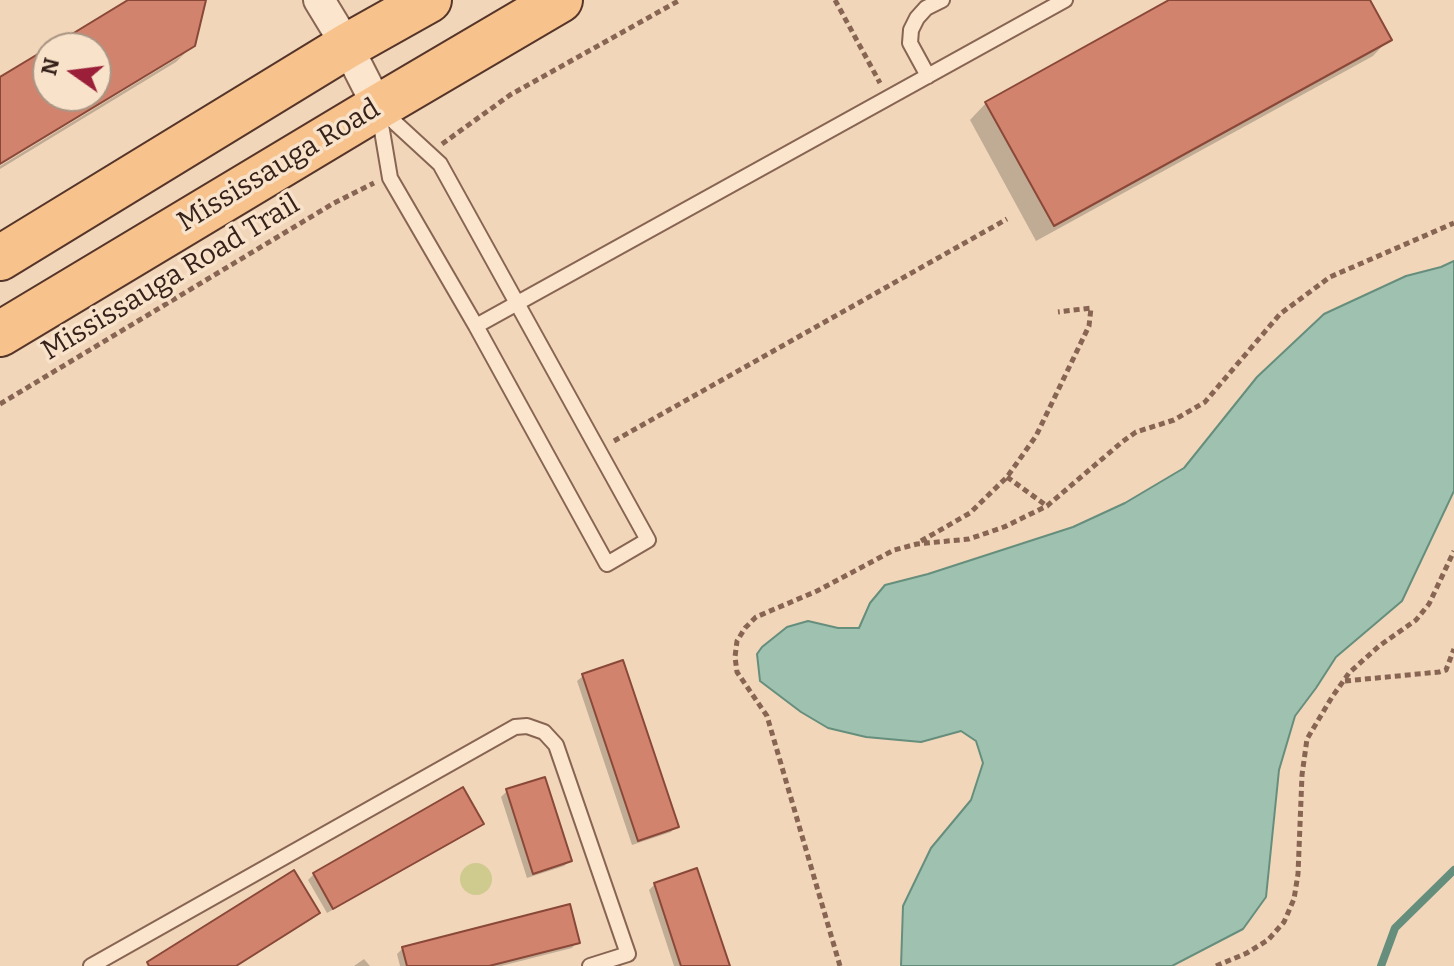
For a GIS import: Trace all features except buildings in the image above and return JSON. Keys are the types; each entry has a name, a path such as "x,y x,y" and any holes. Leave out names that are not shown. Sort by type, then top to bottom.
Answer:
{"main road":[{"path":"0,258 347,46 429,0"},
{"name":"Mississauga Road","path":"0,334 560,0"}],"street":[{"path":"319,0 378,107"}],"lane":[{"path":"928,76 910,43 911,30 926,8 942,0"},
{"path":"476,326 1065,0"},
{"path":"378,107 440,164 648,540 607,564 476,326 390,178 378,107"},
{"path":"91,966 515,727 527,726 544,732 556,745 630,960 590,966"}],"path":[{"path":"449,140 510,95 680,0"},
{"path":"836,0 888,98"},
{"name":"Mississauga Road Trail","path":"0,404 334,203 364,189"},
{"path":"598,450 1007,219"},
{"path":"840,966 767,716 737,672 737,641 745,628 756,617 817,591 894,550 917,544 969,539 1004,527 1047,506 1136,432 1174,420 1205,402 1280,314 1330,277 1454,223"},
{"path":"917,544 970,513 1007,477 1036,436 1089,326 1091,308 1058,312"},
{"path":"1007,477 1047,506"},
{"path":"1216,966 1268,940 1284,922 1294,899 1298,874 1302,775 1307,739 1349,673 1379,646 1416,620 1429,604 1454,551"},
{"path":"1448,565 1454,576"},
{"path":"1344,681 1446,670 1454,649"}],"shaded area":[{"path":"1454,261 1454,491 1402,601 1336,657 1295,716 1279,770 1266,897 1243,929 1172,966 901,966 903,906 931,848 971,800 983,763 976,741 961,731 921,742 866,737 828,728 760,681 757,654 762,647 787,627 808,621 838,628 859,628 870,603 885,585 1073,527 1125,503 1184,468 1257,377 1324,314 1406,276"},
{"path":"476,863 487,868 492,879 487,890 476,895 465,890 460,879 465,868"}],"waterway":[{"path":"1381,966 1395,928 1454,870"}]}
